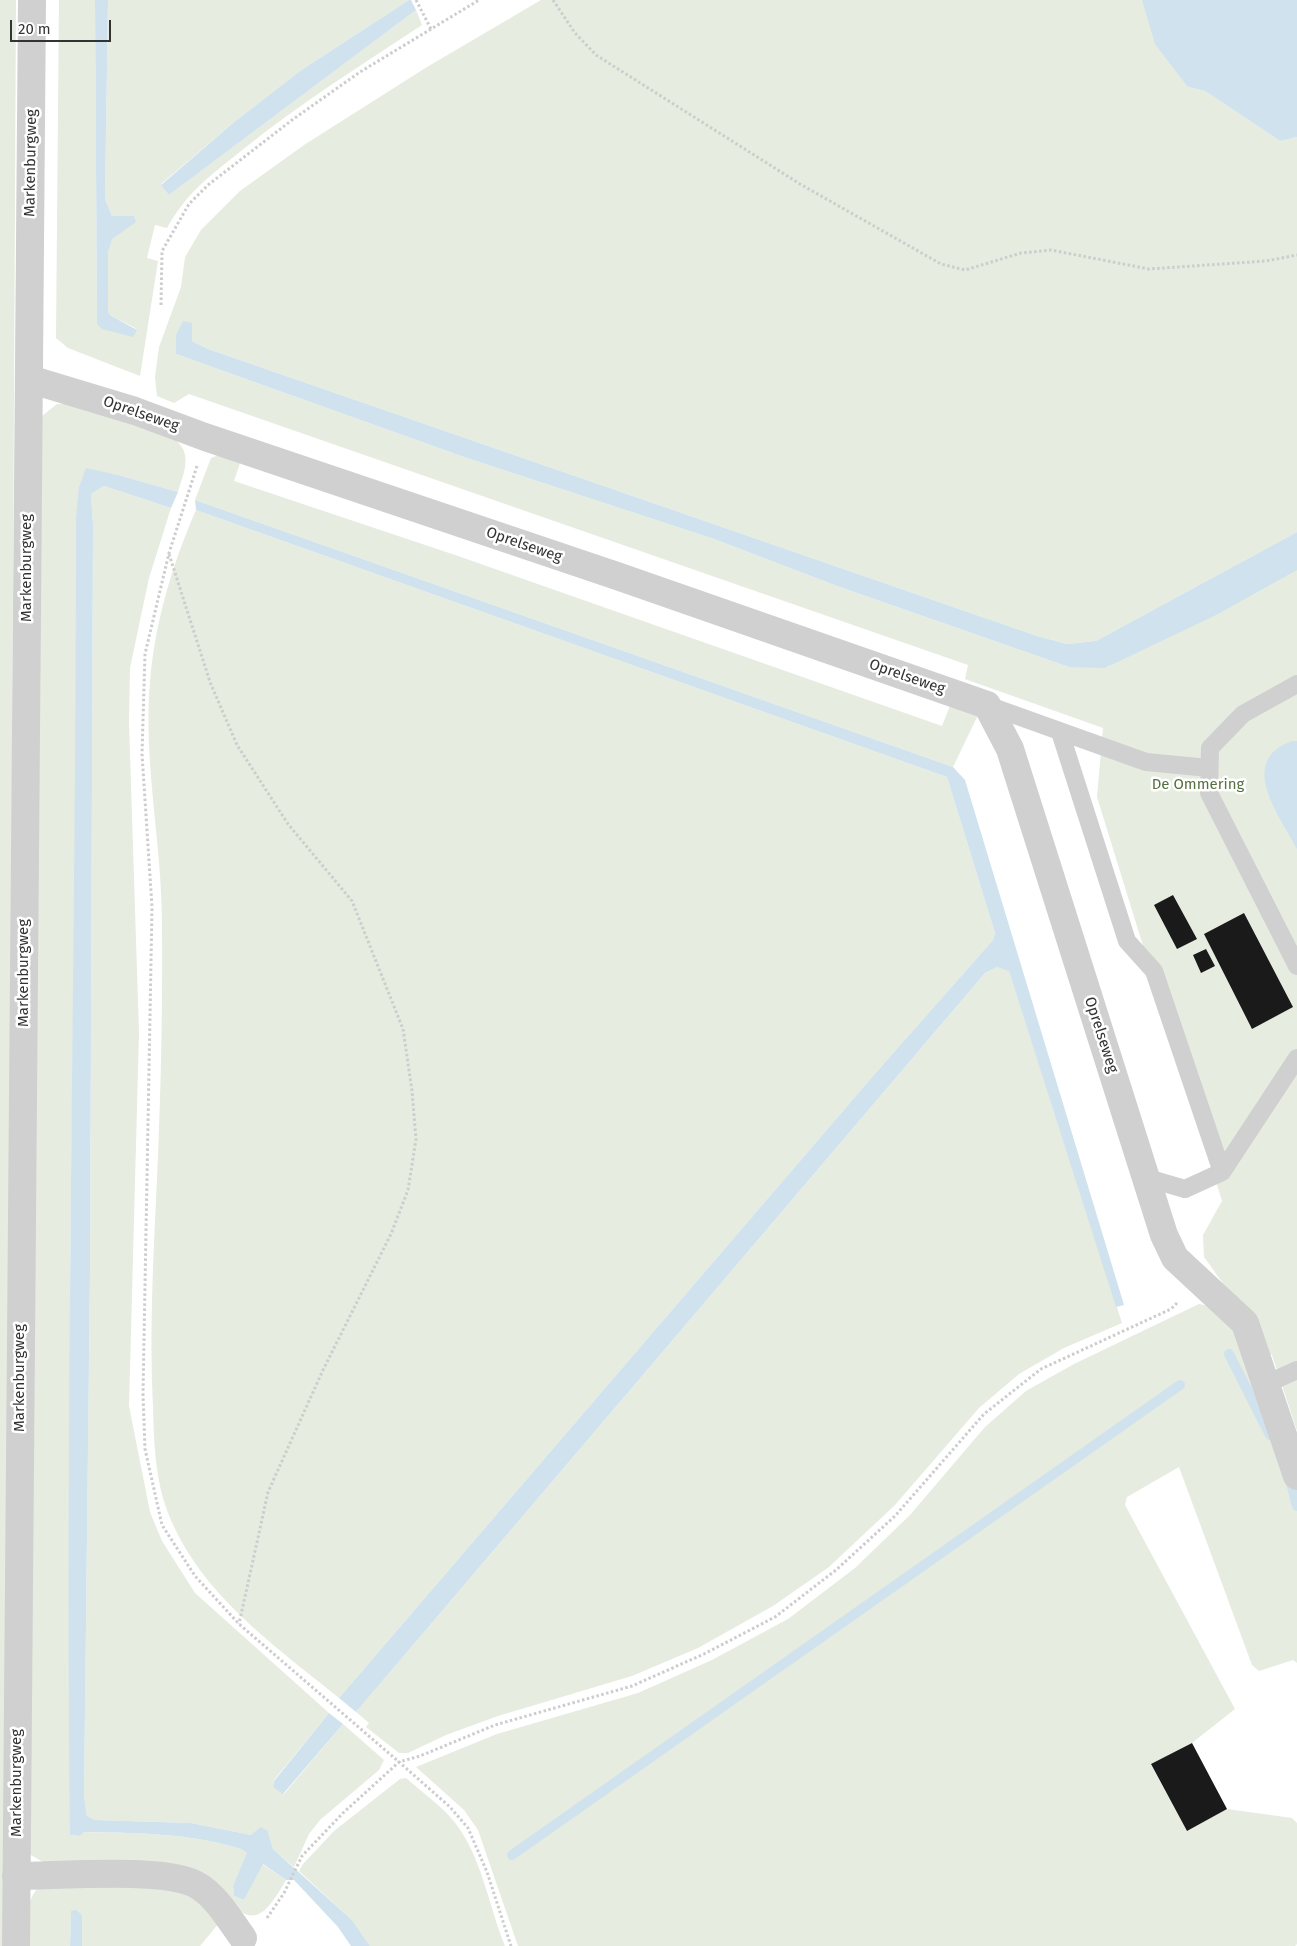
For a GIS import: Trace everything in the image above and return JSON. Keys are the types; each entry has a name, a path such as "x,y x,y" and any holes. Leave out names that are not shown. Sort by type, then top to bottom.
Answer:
{"street":[{"name":"Markenburgweg","path":"16,1946 32,0"},
{"name":"Oprelseweg","path":"29,379 135,411 205,437 627,580 987,705 1010,749 1164,1234 1175,1258 1245,1323 1297,1476"},
{"path":"16,1876 128,1874 174,1877 194,1884 212,1896 243,1938"}],"lane":[{"path":"1297,684 1243,714 1210,748 1209,768 1209,793 1297,966"},
{"path":"987,705 1146,762 1209,768"},
{"path":"1060,732 1127,941 1154,971 1222,1172"},
{"path":"1147,1178 1185,1189 1222,1172 1297,1058"},
{"path":"1266,1384 1297,1370"}],"path":[{"path":"416,0 431,28"},
{"path":"161,305 162,251 190,204 208,185 345,83 431,28 480,0"},
{"path":"553,0 575,33 596,55 800,184 941,264 965,270 1021,253 1051,250 1149,269 1266,261 1297,255"},
{"path":"205,437 169,553 145,654 142,754 152,907 144,1385 145,1449 162,1524 195,1576 239,1624 450,1807 468,1828 486,1872 511,1946"},
{"path":"169,553 210,682 237,745 288,824 352,901 403,1029 416,1138 408,1190 391,1234 323,1370 268,1492 239,1624"},
{"path":"284,1893 302,1856 343,1813 399,1762 420,1756 495,1725 632,1686 704,1654 775,1617 836,1570 895,1516 984,1414 1041,1370 1171,1308 1202,1282"}],"green space":[{"path":"0,0 16,0 6,1946 0,1946"},
{"path":"59,0 95,0 97,323 137,329 110,315 108,311 108,253 112,238 134,216 112,216 105,199 108,0 409,0 300,71 233,123 161,184 169,195 416,10 422,25 267,130 202,183 184,203 167,228 155,225 147,258 158,261 140,376 68,348 56,338"},
{"name":"De Ommering","path":"541,0 1142,0 1188,87 1205,91 1280,141 1297,137 1297,532 1096,641 1067,644 1037,636 208,349 192,341 192,323 176,350 176,354 464,457 714,539 837,586 1069,667 1108,667 1297,555 1297,1431 1272,1355 1264,1352 1225,1286 1204,1257 1203,1235 1222,1201 1097,797 1103,728 965,679 968,665 189,394 174,403 157,396 155,377 159,347 181,287 185,257 201,230 240,191 304,145 427,67"},
{"path":"57,404 72,404 170,436 182,448 186,461 178,492 122,476 86,469 76,517 76,776 70,1276 70,1835 80,1836 84,1832 164,1835 203,1840 241,1849 248,1853 233,1886 234,1896 244,1900 262,1864 286,1880 265,1910 251,1915 242,1913 222,1893 45,1863 29,1854 42,416"},
{"path":"224,453 242,457 234,481 458,556 942,726 951,703 978,715 953,767 195,500 211,458"},
{"path":"104,486 171,508 149,578 130,668 129,723 139,1033 129,1406 150,1512 162,1541 195,1593 329,1713 274,1780 273,1787 284,1794 343,1724 384,1760 379,1770 320,1820 309,1834 294,1867 273,1849 268,1831 251,1835 191,1823 93,1820 87,1816 84,1797 90,1271 93,524 91,494"},
{"path":"196,510 947,777 995,933 993,940 873,1076 339,1698 241,1616 199,1569 182,1542 168,1513 160,1487 156,1461 152,1384 152,1315 161,1073 162,923 149,742 150,682 160,616 179,552"},
{"path":"997,967 1009,970 1122,1323 1064,1348 1019,1374 979,1408 895,1505 829,1567 773,1606 698,1648 632,1676 498,1716 446,1735 408,1753 399,1753 366,1727 369,1723 356,1712 985,973"},
{"path":"1199,1304 1213,1307 1242,1337 1297,1497 1297,1663 1293,1660 1259,1671 1252,1665 1179,1467 1127,1497 1125,1505 1235,1709 1192,1743 1151,1765 1187,1831 1227,1809 1292,1818 1297,1823 1297,1944 1295,1946 518,1946 478,1830 464,1810 416,1767 497,1734 638,1693 712,1660 788,1619 855,1568 910,1515 985,1427 1026,1391 1074,1364"},
{"path":"406,1778 443,1809 456,1823 469,1844 481,1873 505,1946 370,1946 352,1920 299,1871 303,1864 334,1831 400,1779"},
{"path":"45,1883 183,1888 219,1923 200,1946 82,1946 82,1915 71,1911 70,1946 29,1946 28,1911 30,1903 38,1888"}],"water":[{"path":"95,0 108,0 105,199 112,216 134,216 136,222 112,239 108,253 108,311 110,315 137,330 133,337 102,329 97,324"},
{"path":"411,0 416,10 169,195 161,185 233,123 300,71"},
{"path":"1142,0 1297,0 1297,137 1280,141 1205,91 1188,87 1155,44"},
{"path":"183,321 192,323 192,341 208,349 1037,636 1067,644 1096,641 1297,532 1297,570 1216,615 1105,668 1069,667 837,586 714,539 464,457 176,354 176,335"},
{"path":"86,468 178,492 171,508 104,486 91,494 93,524 90,1271 84,1797 87,1816 94,1820 191,1823 251,1835 261,1827 268,1831 273,1849 352,1920 370,1946 351,1946 338,1927 294,1880 286,1880 263,1864 244,1900 234,1896 233,1886 247,1853 241,1849 203,1840 164,1835 84,1832 80,1836 70,1835 69,1506 76,517 79,487"},
{"path":"195,500 953,767 965,780 1124,1305 1116,1307 1009,971 997,967 985,973 356,1712 339,1698 873,1076 993,940 995,933 947,777 196,510"},
{"path":"1292,741 1297,741 1297,849 1273,806 1264,775 1267,762 1275,750"},
{"path":"329,1713 343,1724 283,1794 273,1787 274,1781"},
{"path":"76,1910 82,1915 82,1946 70,1946 71,1911"}],"building":[{"path":"1173,895 1197,939 1177,949 1154,905"},
{"path":"1244,913 1293,1007 1252,1029 1204,934"},
{"path":"1206,949 1215,966 1201,973 1193,955"},
{"path":"1192,1743 1227,1809 1187,1831 1151,1764"}],"waterway":[{"path":"1229,1354 1270,1435"},
{"path":"512,1855 1180,1385"},
{"path":"1289,1475 1297,1506"}]}
